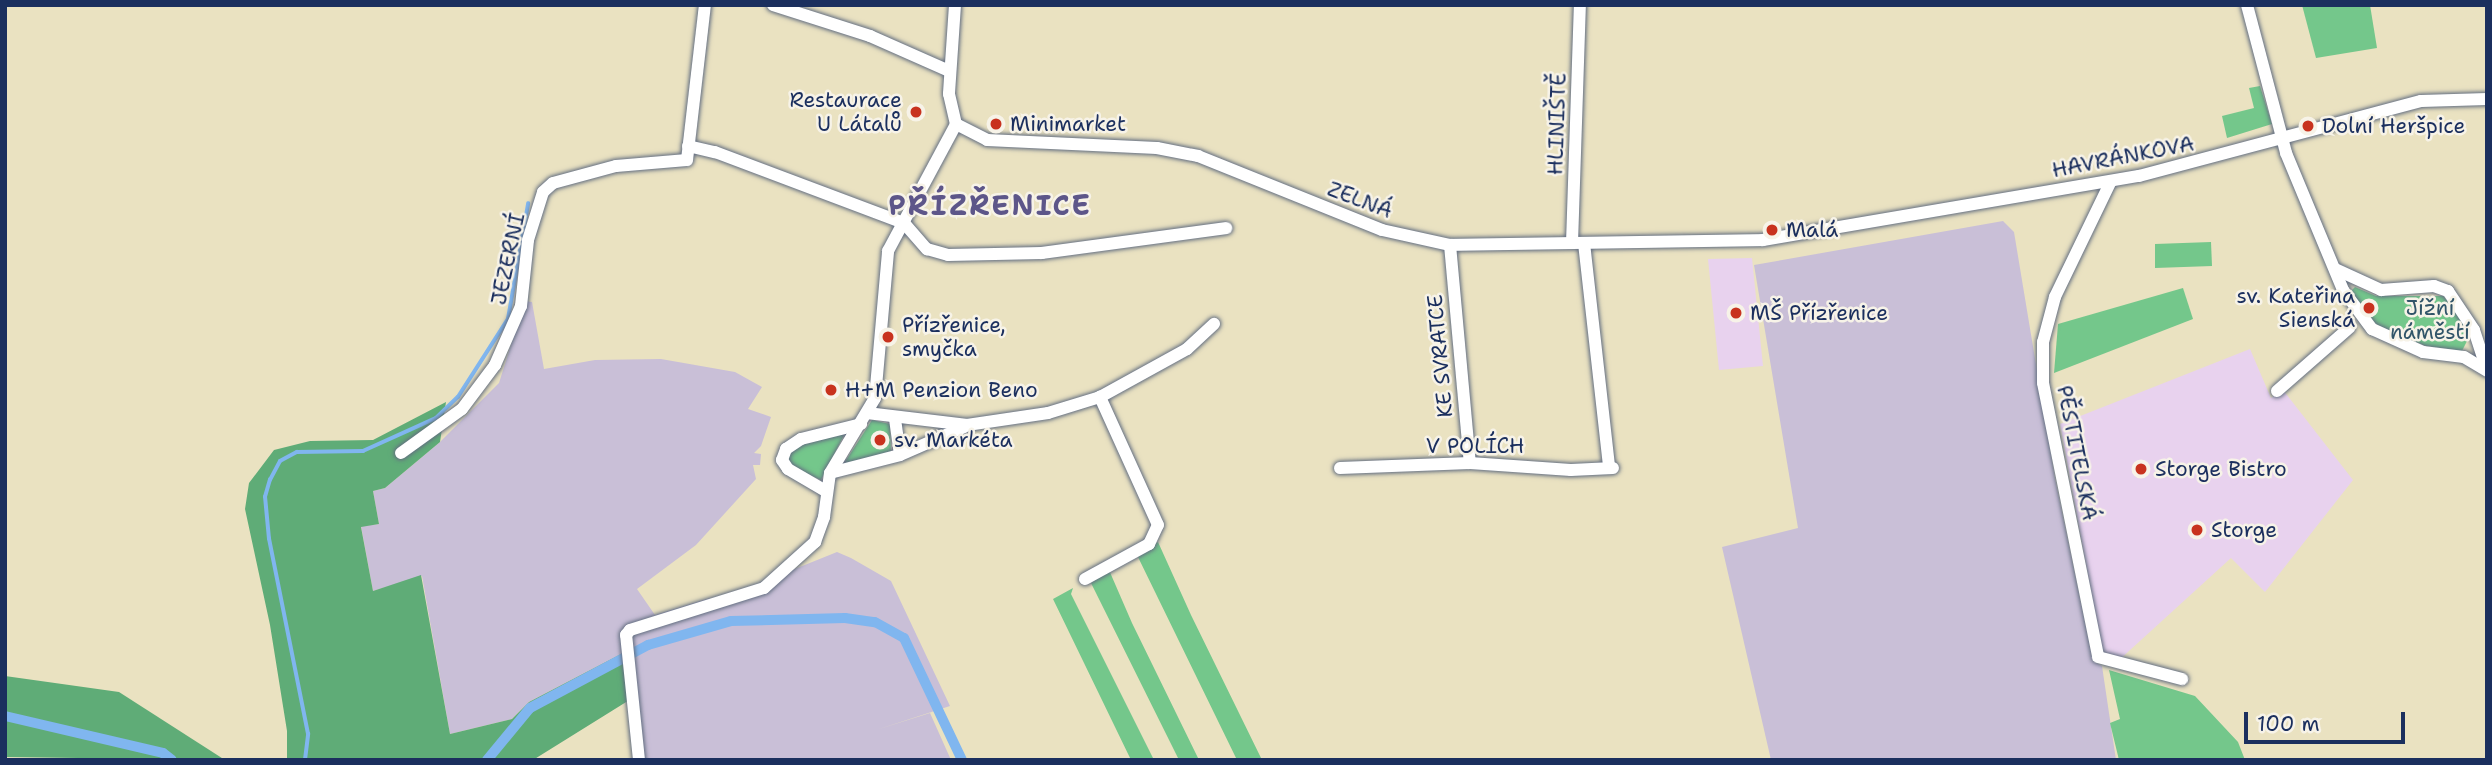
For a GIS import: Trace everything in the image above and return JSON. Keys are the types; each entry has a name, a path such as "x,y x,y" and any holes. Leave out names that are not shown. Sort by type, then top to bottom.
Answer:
{"street":[{"path":"705,5 688,146 715,152 904,223 927,249 948,255 1042,253 1226,228"},
{"path":"774,5 870,36 949,71"},
{"path":"639,760 625,645 630,630 718,606 764,588 783,574 815,542 824,517 824,490 830,473 876,398 886,257 956,124 948,94 955,5"},
{"name":"HLINIŠTĚ","path":"1578,243 1580,5"},
{"path":"2247,5 2282,141 2356,323 2398,343 2464,357 2487,371"},
{"name":"HAVRÁNKOVA","path":"1763,240 2111,181 2282,141 2421,101 2487,99"},
{"name":"ZELNÁ","path":"956,124 987,140 1157,148 1198,156 1382,230 1450,245 1763,240"},
{"name":"JEZERNÍ","path":"401,453 462,409 495,365 521,306 528,240 543,192 553,183 615,166 677,164 687,160 688,146"},
{"name":"PĚSTITELSKÁ","path":"2111,181 2055,297 2043,342 2043,383 2098,657 2182,678"},
{"name":"V POLÍCH","path":"1340,468 1470,463 1571,470 1611,468 1578,243"},
{"name":"KE SVRATCE","path":"1450,245 1470,463"},
{"path":"2335,270 2381,290 2434,286 2448,291 2474,330 2487,371"},
{"path":"2277,391 2356,323"},
{"path":"824,490 788,469 782,460 786,449 801,439 864,418 967,425 1016,420 1100,397 1187,349 1214,324"},
{"path":"1085,579 1149,544 1158,525 1100,397"},
{"path":"895,419 900,455"},
{"path":"830,473 900,455 967,425"}],"shaded area":[{"path":"2003,221 2014,232 2055,479 2093,661 2102,666 2116,760 1771,760 1722,547 1798,528 1754,265"},
{"name":"MŠ Přízřenice","path":"1752,258 1763,366 1719,370 1708,259"},
{"path":"525,301 532,302 544,369 595,360 661,359 735,372 762,387 748,409 771,417 761,446 754,453 761,454 760,465 753,465 756,479 696,545 637,589 655,615 710,598 706,605 837,552 851,558 891,581 950,706 876,730 930,713 951,760 645,760 621,654 529,702 512,719 450,734 422,576 373,591 361,526 379,524 373,491 385,488 440,442 499,383"},
{"name":"Storge","path":"2250,349 2271,398 2283,390 2353,480 2265,592 2231,558 2118,661 2107,657 2102,650 2060,424"}],"green space":[{"path":"2302,5 2370,5 2377,48 2316,58"},
{"path":"2260,86 2272,124 2227,138 2222,116 2254,108 2249,88"},
{"path":"2211,242 2212,266 2155,268 2155,244"},
{"name":"Jížní náměstí","path":"2355,287 2376,296 2443,296 2460,314 2470,335 2462,351 2426,346 2384,330 2370,319 2351,291"},
{"path":"2183,288 2193,319 2054,373 2058,324"},
{"path":"446,402 440,442 385,488 373,491 379,524 361,527 373,591 421,575 450,734 512,719 529,702 621,654 631,699 533,760 287,760 287,731 270,625 245,509 249,483 274,450 310,441 373,440"},
{"path":"872,420 890,424 891,454 841,468"},
{"path":"845,433 821,480 791,467 787,454 793,447"},
{"path":"1158,542 1262,760 1237,760 1137,555"},
{"path":"1109,570 1199,760 1179,760 1091,583"},
{"path":"1073,588 1071,594 1154,760 1131,760 1053,599"},
{"path":"2109,670 2195,696 2238,742 2245,760 2119,760 2110,723 2120,719"},
{"path":"5,676 119,692 225,760 5,757"}],"waterway":[{"path":"305,760 308,734 269,539 265,497 270,480 280,461 297,452 363,451 436,418 458,397 508,319 528,204"},
{"path":"487,760 530,708 648,645 731,621 845,618 875,622 904,638 962,760"},
{"path":"5,716 163,753 172,760"}],"place":[{"name":"Restaurace U Látalů","path":"916,112"},
{"name":"Minimarket","path":"996,124"},
{"name":"Dolní Heršpice","path":"2308,126"},
{"name":"Malá","path":"1772,230"},
{"name":"sv. Kateřina Sienská","path":"2369,308"},
{"name":"MŠ Přízřenice","path":"1736,313"},
{"name":"Přízřenice, smyčka","path":"888,337"},
{"name":"H+M Penzion Beno","path":"831,390"},
{"name":"sv. Markéta","path":"880,440"},
{"name":"Storge Bistro","path":"2141,469"},
{"name":"Storge","path":"2197,530"}],"district":[{"name":"PŘÍZŘENICE","path":"990,205"}]}
